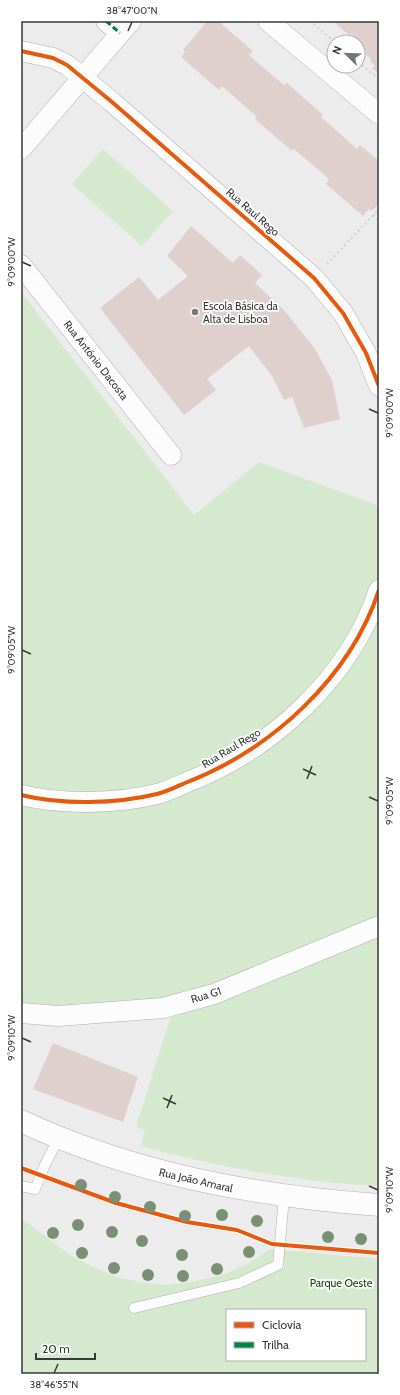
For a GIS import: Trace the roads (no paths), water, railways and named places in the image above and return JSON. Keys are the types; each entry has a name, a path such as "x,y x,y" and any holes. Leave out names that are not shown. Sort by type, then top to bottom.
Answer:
{"street":[{"path":"268,21 379,114"},
{"path":"21,149 82,78 119,25"},
{"name":"Rua Raul Rego","path":"21,51 53,58 67,65 314,278 343,313 366,353 379,386"},
{"name":"Rua António Dacosta","path":"21,265 171,455"},
{"name":"Rua Raul Rego","path":"21,795 64,801 110,801 157,794 208,774 255,747 293,717 330,678 355,643 379,590"},
{"name":"Rua G1","path":"21,1013 58,1016 163,1008 214,994 379,926"},
{"name":"Rua João Amaral","path":"21,1121 132,1164 182,1178 284,1197 379,1205"}],"lane":[{"path":"21,1186 36,1189 44,1167 59,1137"},
{"path":"134,1308 239,1283 278,1265 284,1197"}],"place":[{"name":"Escola Básica da Alta de Lisboa","path":"195,312"}],"park label":[{"name":"Parque Oeste","path":"341,1283"}]}
